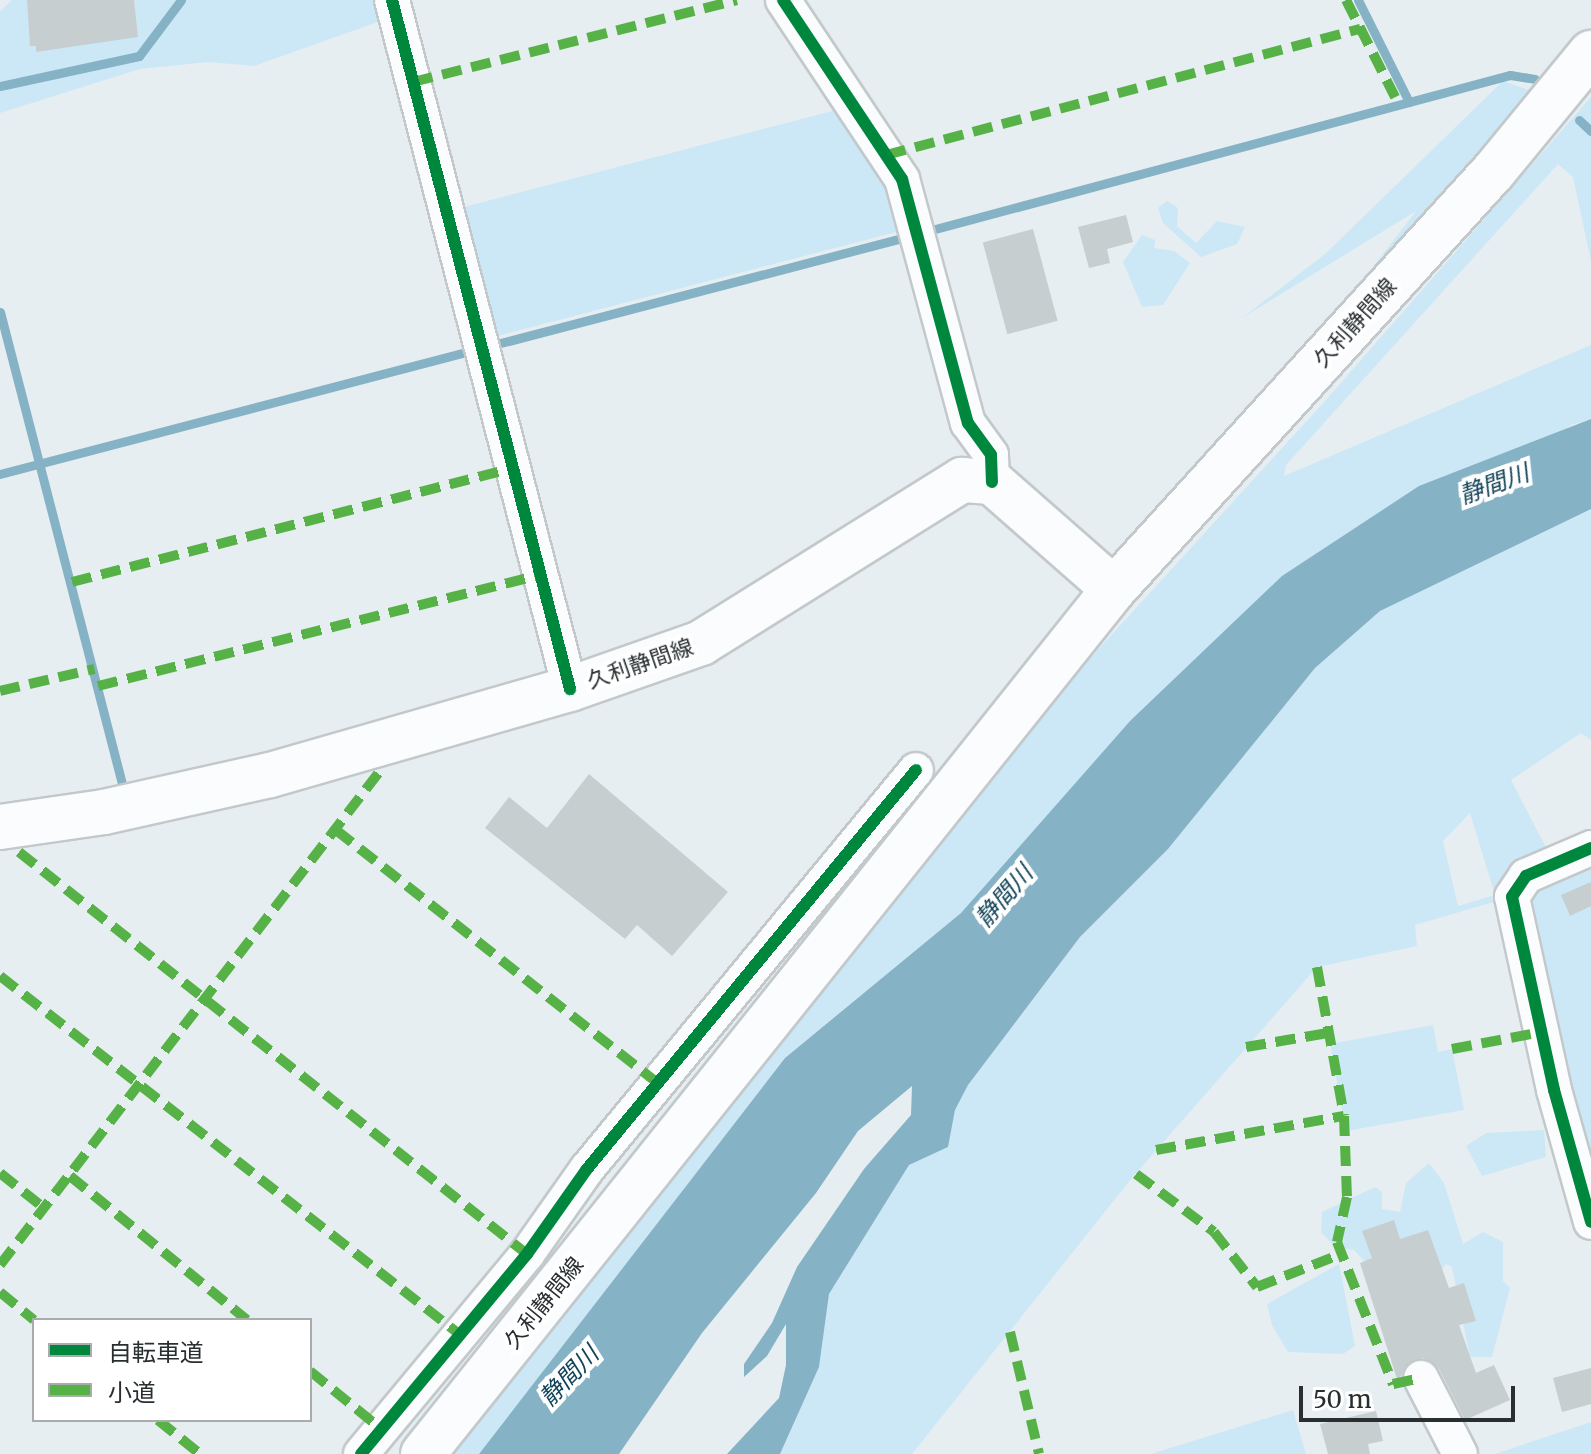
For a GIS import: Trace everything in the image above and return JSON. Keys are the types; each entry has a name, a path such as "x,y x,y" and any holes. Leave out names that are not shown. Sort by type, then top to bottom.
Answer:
{"main road":[{"name":"久利静間線","path":"423,1454 1114,589 1494,171 1591,53"},
{"name":"久利静間線","path":"0,827 104,812 270,775 570,689 701,643 962,480 992,482"},
{"path":"992,482 1114,589"}],"street":[{"path":"392,0 570,689"},
{"path":"783,0 902,179 968,423 991,455 992,482"},
{"path":"361,1454 527,1254 597,1157 916,770"},
{"path":"1591,848 1526,876 1512,897 1554,1090 1591,1222"},
{"path":"1421,1378 1460,1454"}],"shaded area":[{"path":"12,0 381,0 386,19 254,66 208,62 140,69 0,113 0,11"},
{"path":"1503,81 1537,93 1478,165 1356,289 1416,211 1242,318 1325,254"},
{"path":"1591,97 1591,261 1573,177 1558,164 1286,465 1284,476 1591,345 1591,419 1571,425 1130,721 961,913 785,1058 479,1454 437,1454 957,804 1325,401"},
{"path":"844,108 886,167 908,229 486,339 452,210"},
{"path":"1167,201 1178,208 1177,226 1196,243 1217,221 1245,227 1237,244 1201,257 1163,223 1158,208"},
{"path":"1142,235 1155,240 1154,248 1174,251 1190,263 1163,305 1142,307 1123,262"},
{"path":"1591,509 1591,740 1581,733 1511,780 1553,861 1497,901 1415,925 1417,946 1317,967 1131,1179 912,1454 780,1454 819,1367 829,1294 909,1165 948,1147 955,1110 968,1085 1080,937 1168,849 1315,668 1380,611","holes":["1470,813 1495,895 1458,906 1443,841"]},
{"path":"1591,851 1591,1161 1515,899"},
{"path":"1433,1025 1438,1052 1452,1049 1464,1110 1346,1131 1330,1044"},
{"path":"1544,1130 1546,1157 1482,1176 1466,1146 1486,1133"},
{"path":"1429,1163 1444,1183 1463,1244 1483,1232 1503,1242 1503,1281 1510,1288 1492,1357 1470,1357 1452,1267 1446,1264 1437,1276 1368,1265 1354,1250 1335,1247 1321,1232 1322,1212 1375,1187 1382,1192 1382,1209 1400,1212 1406,1183"},
{"path":"1339,1264 1355,1346 1343,1354 1288,1352 1272,1325 1267,1304"},
{"path":"1293,1410 1306,1454 1151,1454"},
{"path":"1591,1422 1591,1454 1495,1454"}],"water":[{"name":"静間川","path":"1591,419 1591,509 1380,611 1315,668 1168,849 1080,937 968,1085 955,1110 948,1147 909,1165 829,1294 819,1367 780,1454 727,1454 779,1398 786,1365 786,1324 767,1356 744,1377 744,1364 772,1323 797,1267 864,1169 911,1115 912,1086 858,1131 816,1193 702,1333 619,1454 479,1454 785,1058 961,913 1130,721 1282,576 1419,486"}],"building":[{"path":"27,0 134,0 138,37 36,52 36,46 30,46"},
{"path":"1126,215 1133,242 1107,249 1110,263 1089,268 1078,227"},
{"path":"1033,229 1058,321 1007,334 983,242"},
{"path":"589,774 728,892 672,956 637,925 625,939 485,828 509,797 547,828"},
{"path":"1591,882 1591,906 1570,916 1561,895"},
{"path":"1394,1220 1400,1239 1428,1230 1449,1288 1464,1283 1476,1321 1459,1325 1476,1373 1494,1365 1510,1400 1465,1420 1439,1369 1423,1358 1405,1367 1398,1382 1360,1263 1372,1258 1362,1231"},
{"path":"1591,1368 1591,1404 1562,1412 1553,1378"},
{"path":"1376,1411 1383,1441 1368,1444 1370,1454 1328,1454 1320,1424"}],"waterway":[{"path":"0,86 139,56 181,0"},
{"path":"1358,0 1409,102"},
{"path":"924,232 1510,75 1535,79"},
{"path":"1579,120 1591,131"},
{"path":"0,474 910,236"},
{"path":"0,312 123,787"}],"marked path":[{"path":"413,82 737,0"},
{"path":"1346,0 1395,97"},
{"path":"886,155 1361,29"},
{"path":"72,582 512,468"},
{"path":"98,686 540,575"},
{"path":"0,691 94,669"},
{"path":"0,1265 383,767"},
{"path":"336,830 657,1083"},
{"path":"19,852 527,1254"},
{"path":"1317,967 1344,1116"},
{"path":"0,976 459,1334"},
{"path":"1452,1049 1542,1032"},
{"path":"1246,1047 1328,1033"},
{"path":"1156,1150 1344,1116 1347,1197 1337,1242 1393,1384 1421,1378"},
{"path":"0,1173 44,1208"},
{"path":"1136,1174 1214,1232 1257,1287 1341,1254"},
{"path":"70,1176 245,1318"},
{"path":"0,1292 32,1318"},
{"path":"1010,1332 1039,1454"},
{"path":"312,1373 381,1429"},
{"path":"160,1422 200,1454"}],"cycle path":[{"path":"392,0 570,689"},
{"path":"783,0 902,179 968,423 991,455 992,482"},
{"path":"361,1454 527,1254 587,1169 916,770"},
{"path":"1591,848 1526,876 1512,897 1554,1090 1591,1222"}]}
